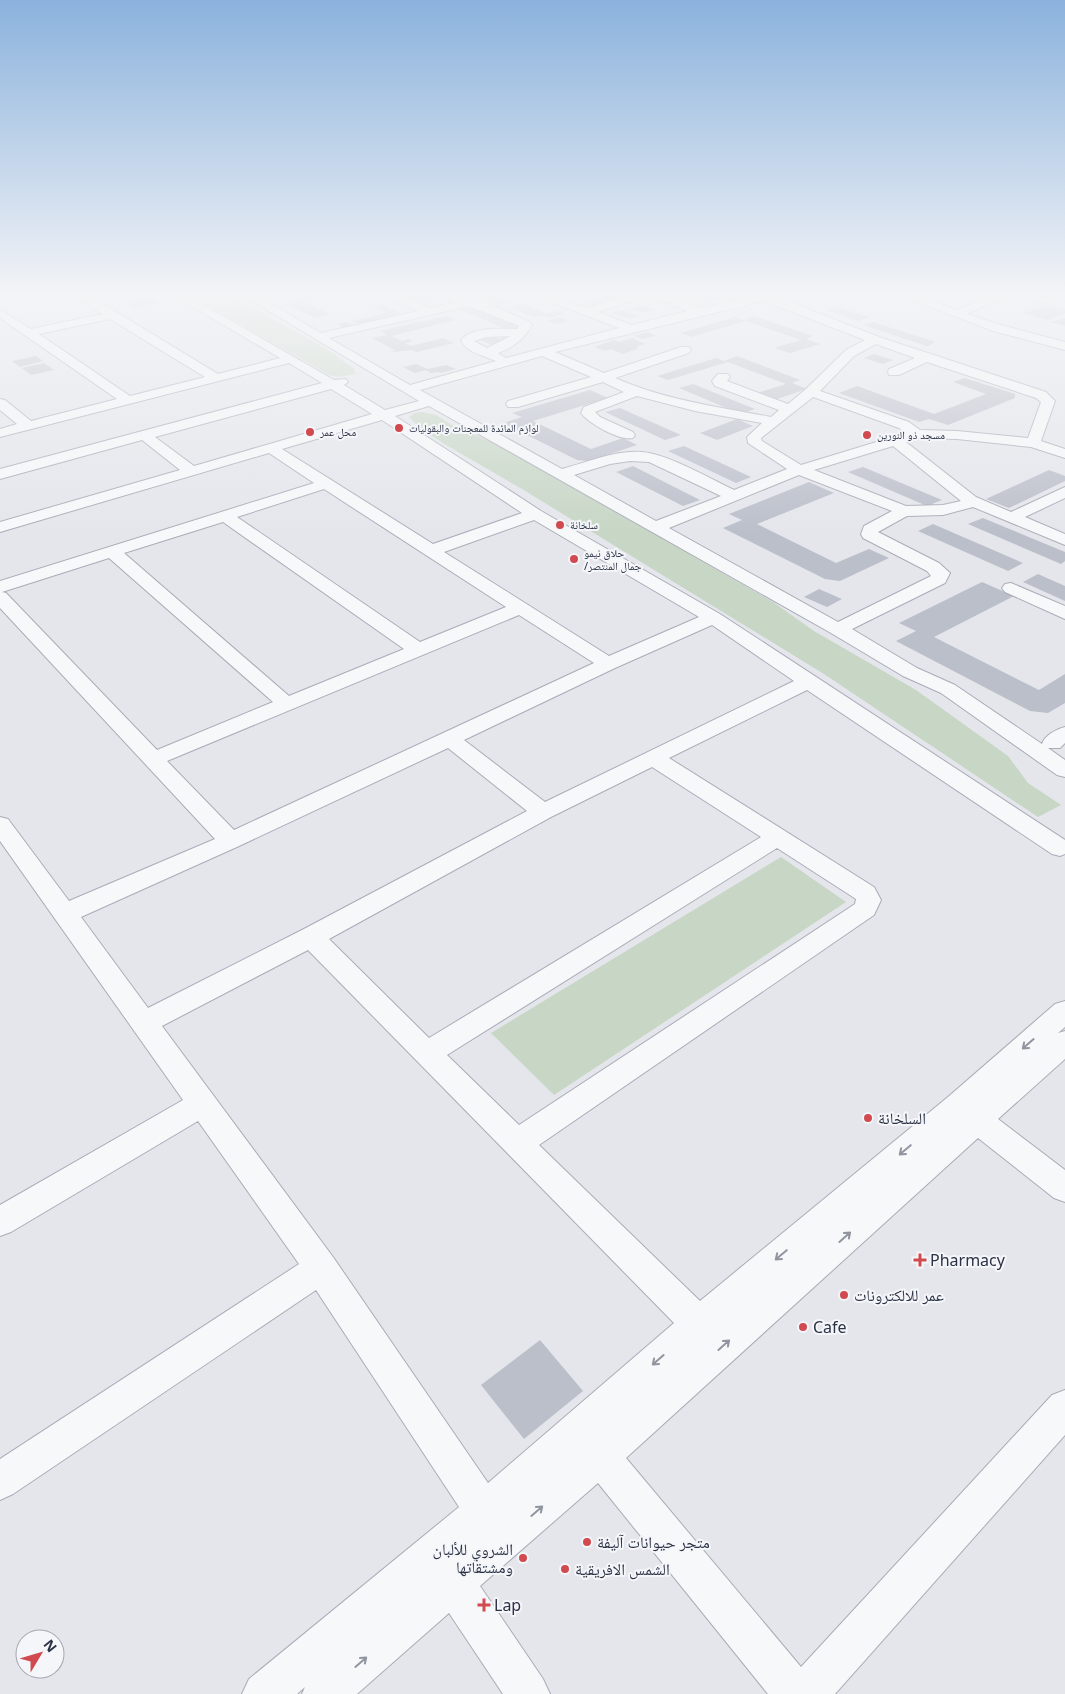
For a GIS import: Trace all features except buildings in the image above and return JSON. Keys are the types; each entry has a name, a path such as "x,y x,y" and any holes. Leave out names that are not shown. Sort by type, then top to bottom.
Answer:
{"street":[{"path":"90,375 127,400"},
{"path":"211,375 216,378"},
{"path":"0,433 228,375"},
{"path":"318,375 385,416 534,514 713,618 1060,848"},
{"path":"0,474 370,375"},
{"path":"383,375 838,629 910,672 948,689 1065,770"},
{"path":"409,388 457,375"},
{"path":"596,375 636,392 695,407 772,421"},
{"path":"513,404 612,375"},
{"path":"828,375 811,392 754,437 755,443 799,470 902,511"},
{"path":"981,375 1041,395 1048,401 1033,443"},
{"path":"723,377 719,381 720,383 789,409"},
{"path":"628,434 595,420 588,413 589,410 636,392"},
{"path":"811,392 904,425 917,434"},
{"path":"0,527 432,401"},
{"path":"0,403 28,426"},
{"path":"656,527 799,470 917,434 965,436 1033,443 1065,454"},
{"path":"144,435 191,471"},
{"path":"896,441 974,502 1065,540"},
{"path":"272,449 608,664"},
{"path":"562,474 616,458 644,456 734,496"},
{"path":"0,587 325,484"},
{"path":"1010,518 1065,492"},
{"path":"838,629 939,578 941,573 869,534 870,530 902,511 944,510 974,502"},
{"path":"430,551 534,514"},
{"path":"225,516 419,650"},
{"path":"112,552 286,704"},
{"path":"1011,588 1065,613"},
{"path":"0,597 231,842"},
{"path":"153,759 520,608"},
{"path":"66,914 231,842 608,664 713,618"},
{"path":"910,672 933,694 1065,786"},
{"path":"143,1023 311,937 543,812 655,759 810,681"},
{"path":"980,710 1061,742"},
{"path":"450,739 543,812"},
{"path":"517,1143 865,909 868,900 865,893 655,759"},
{"path":"0,824 321,1268 504,1538"},
{"path":"427,1053 778,837"},
{"path":"311,937 698,1324"},
{"path":"324,1694 600,1456 967,1113 1065,1011"},
{"path":"264,1694 485,1511 698,1324 967,1113 1065,1042"},
{"path":"0,1222 202,1104"},
{"path":"967,1113 1065,1188"},
{"path":"0,1481 321,1268"},
{"path":"806,1694 1065,1408"},
{"path":"600,1456 796,1694"},
{"path":"453,1583 528,1694"}],"green space":[{"path":"329,375 350,375 339,377"},
{"path":"423,412 436,415 452,425 496,444 576,489 773,602 814,631 916,690 1008,756 1028,783 1061,805 1038,817 824,674 420,428 409,417 415,413"},
{"path":"781,857 846,902 554,1095 491,1033"}],"place":[{"name":"لوازم المائدة للمعجنات والبقوليات","path":"399,428"},
{"name":"محل عمر","path":"310,432"},
{"name":"مسجد ذو النورين","path":"867,435"},
{"name":"سلخانة","path":"560,525"},
{"name":"حلاق نيمو /جمال المنتصر","path":"574,559"},
{"name":"السلخانة","path":"868,1118"},
{"name":"Pharmacy","path":"920,1260"},
{"name":"عمر للالكترونات","path":"844,1295"},
{"name":"Cafe","path":"803,1327"},
{"name":"متجر حيوانات آليفة","path":"587,1542"},
{"name":"الشروي للألبان ومشتقاتها","path":"523,1558"},
{"name":"الشمس الافريقية","path":"565,1569"},
{"name":"Lap","path":"484,1605"}]}
